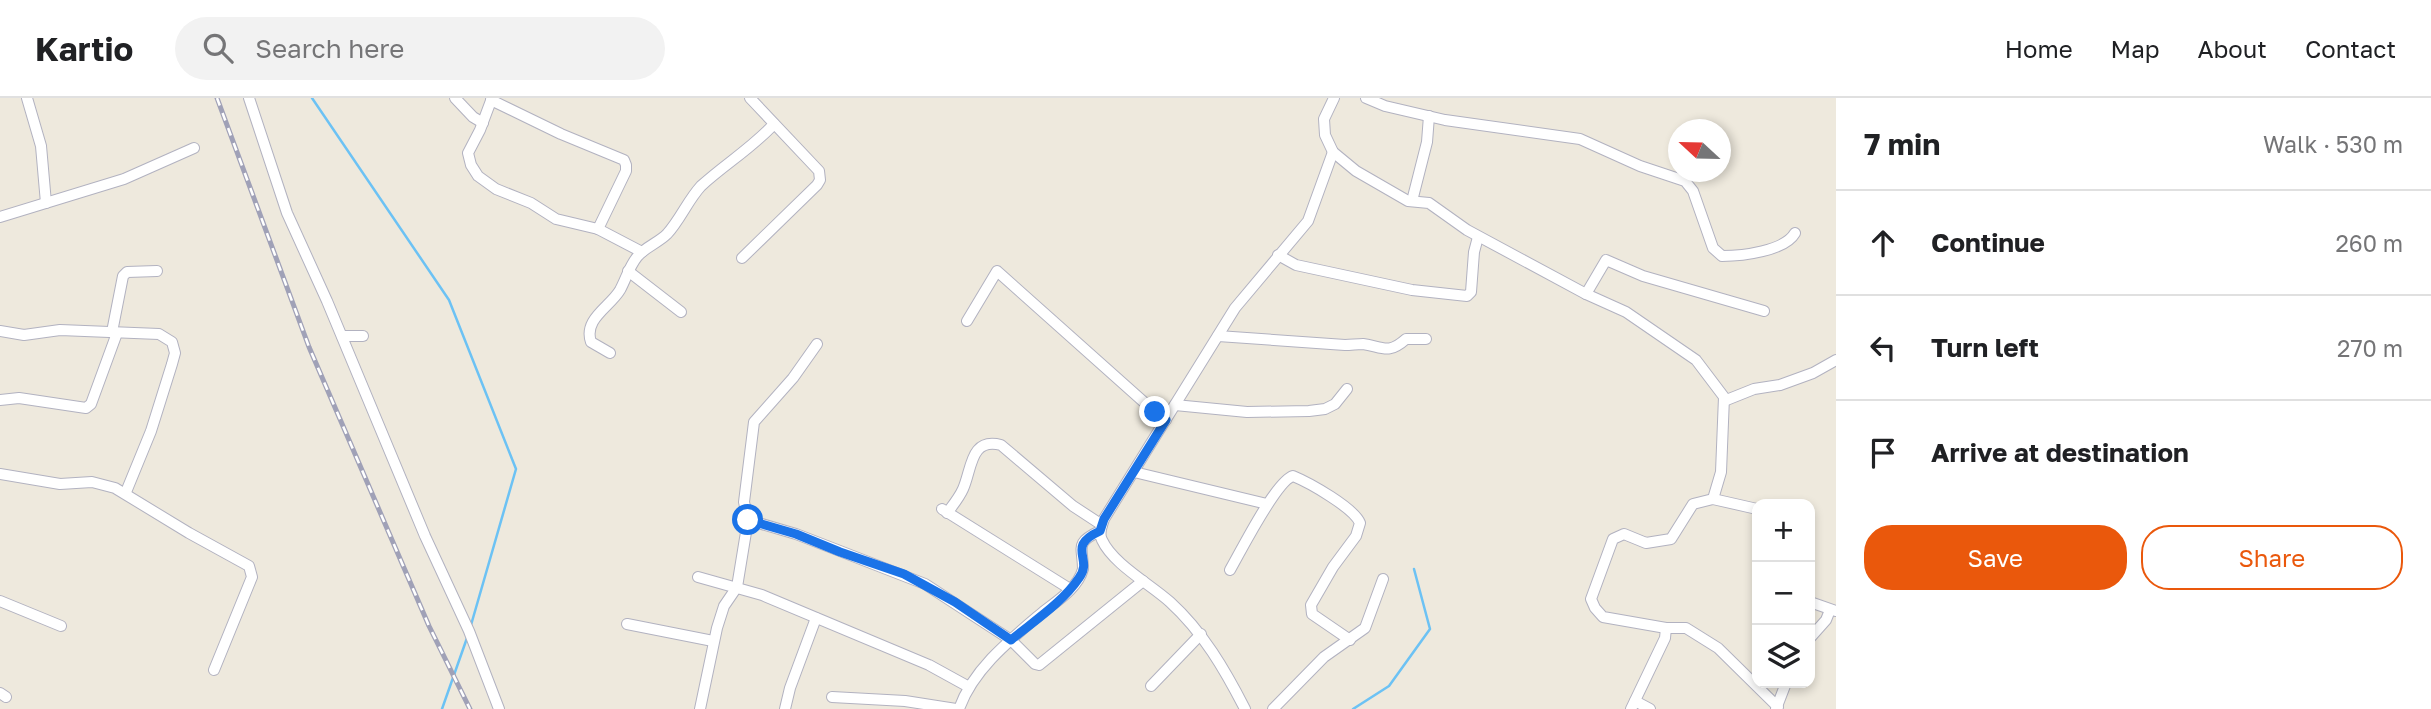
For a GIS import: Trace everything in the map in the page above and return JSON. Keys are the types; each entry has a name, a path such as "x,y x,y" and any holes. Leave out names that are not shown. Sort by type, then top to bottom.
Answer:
{"street":[{"path":"27,98 41,146 46,203"},
{"path":"249,98 286,213 342,336 425,536 469,631 499,709"},
{"path":"455,98 483,124"},
{"path":"742,258 820,180 819,172 750,98"},
{"path":"1334,98 1324,119 1325,135 1333,152 1356,171 1401,197 1429,202 1478,237 1586,295 1626,312 1696,360 1724,397 1721,472 1713,499"},
{"path":"1366,98 1385,106 1429,116 1580,139 1640,166 1685,181 1693,191 1713,248 1722,256 1778,247 1795,233"},
{"path":"598,229 626,171 624,160 561,134 492,99 483,124 470,147 468,158 485,182 531,203 556,219 598,229 642,252"},
{"path":"1412,201 1427,142 1429,116"},
{"path":"610,353 590,342 588,335 590,326 620,291 628,271 642,252 666,234 699,188 758,142 774,124"},
{"path":"0,217 124,179 194,148"},
{"path":"832,697 905,701 957,709 969,687 1011,640 1070,589 1083,572 1082,543 1101,528 1245,295 1310,216 1333,152"},
{"path":"1278,255 1296,265 1412,290 1466,296 1471,292 1478,237"},
{"path":"1586,295 1606,260 1643,276 1764,311"},
{"path":"0,400 19,398 86,408 91,404 114,332 123,276 127,272 157,271"},
{"path":"628,271 681,312"},
{"path":"967,321 997,271 1166,420"},
{"path":"0,331 24,335 60,330 159,334 172,342 175,353 151,431 126,492"},
{"path":"342,336 363,336"},
{"path":"1218,336 1362,344 1383,350 1398,346 1406,338 1426,339"},
{"path":"700,709 713,641 724,606 737,587 748,520 744,502 754,422 793,378 817,344"},
{"path":"1724,401 1754,389 1780,385 1813,373 1836,360"},
{"path":"1175,405 1247,412 1309,411 1325,409 1335,404 1347,389"},
{"path":"1070,589 944,511 962,493 969,468 979,448 991,442 1001,445 1101,528 1102,541 1111,553 1171,603 1201,634 1245,709"},
{"path":"1134,472 1267,504"},
{"path":"0,474 60,484 105,484 126,492 188,533 243,561 252,571 252,577 214,670"},
{"path":"1230,570 1267,504 1287,478 1293,476 1313,484 1359,518 1356,536 1333,567 1311,605 1312,614 1350,640"},
{"path":"1752,508 1713,499 1693,504 1671,539 1646,543 1624,534 1613,539 1591,599 1603,617 1666,628 1686,628 1718,648 1777,708 1784,688"},
{"path":"748,520 796,534 904,574 955,602 1011,640 1035,664 1043,664 1143,580"},
{"path":"698,577 737,587 816,618 929,665 969,687"},
{"path":"1273,709 1324,657 1365,628 1382,579"},
{"path":"0,601 61,626"},
{"path":"1815,604 1833,610 1815,632"},
{"path":"785,709 816,618"},
{"path":"627,624 713,641"},
{"path":"1650,709 1633,705 1665,638 1666,628"},
{"path":"1151,687 1201,634"}],"waterway":[{"path":"312,98 449,300 516,469 471,625"},
{"path":"1353,709 1389,686 1430,629 1414,569"},
{"path":"442,709 467,638"}],"railway":[{"path":"217,98 309,347 429,626 470,709"}],"route":[{"path":"748,520 796,534 904,574 955,602 1011,640 1059,600 1082,575 1082,543 1088,536 1100,531 1104,519 1166,420 1155,412"}]}
